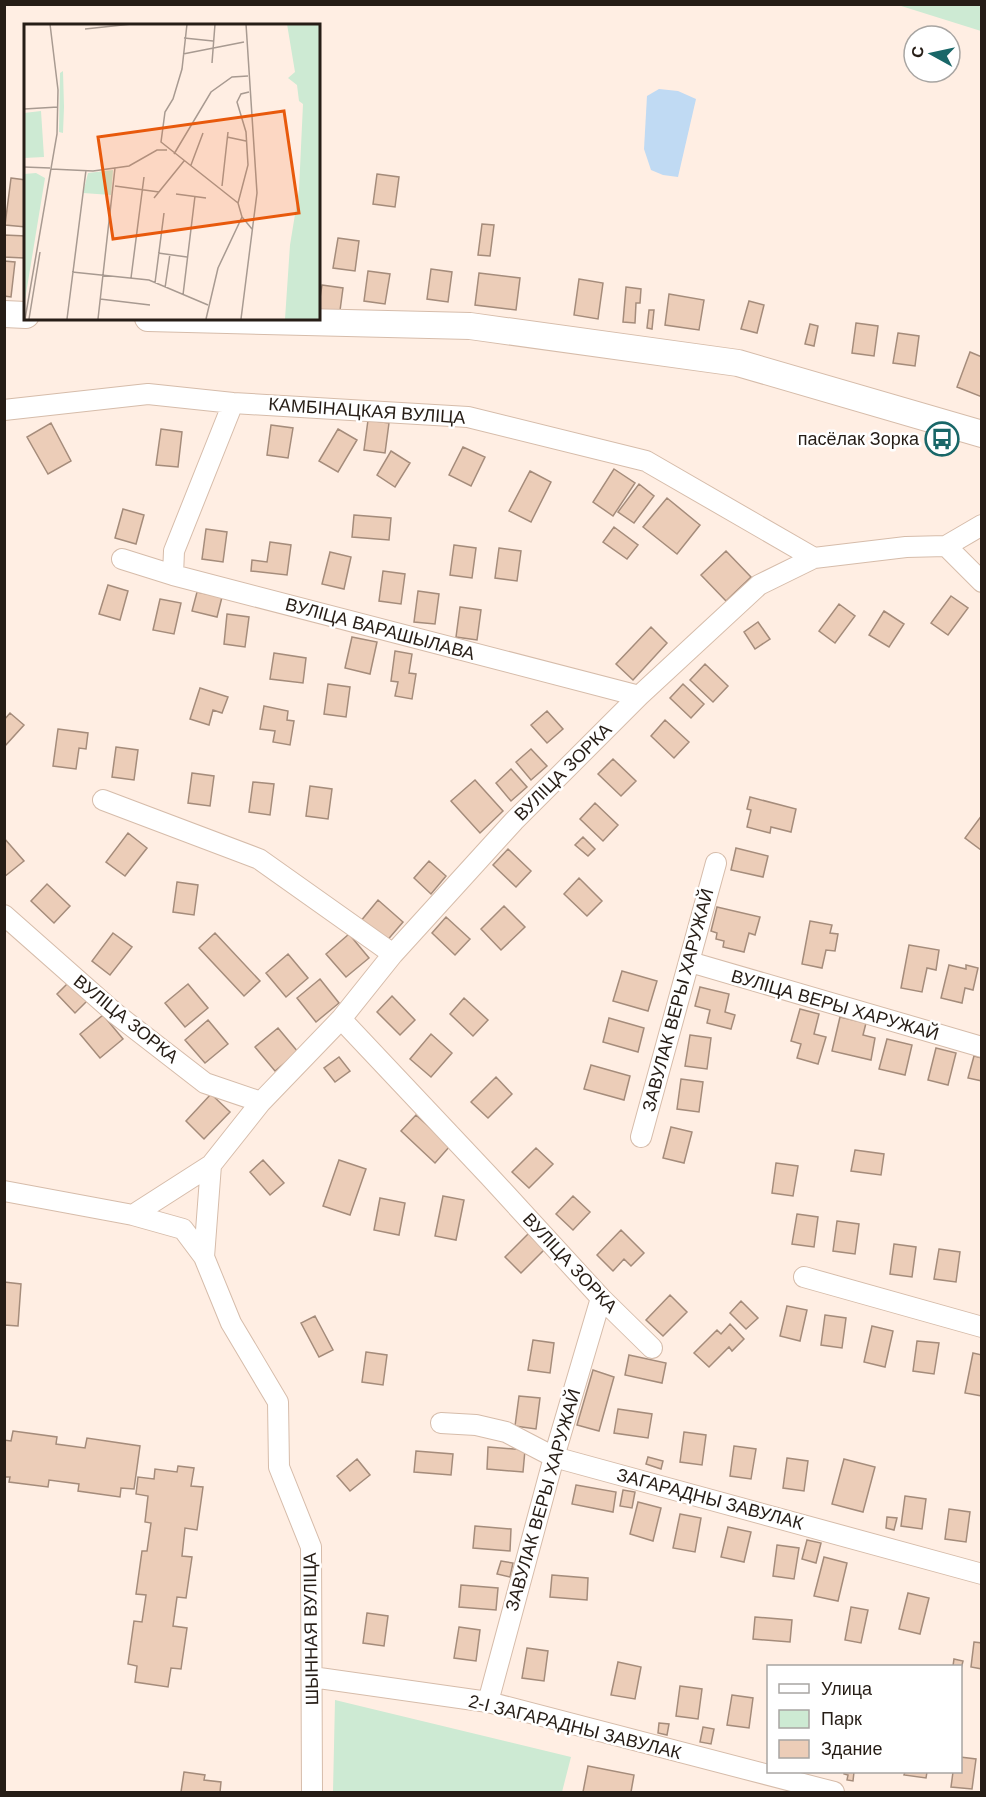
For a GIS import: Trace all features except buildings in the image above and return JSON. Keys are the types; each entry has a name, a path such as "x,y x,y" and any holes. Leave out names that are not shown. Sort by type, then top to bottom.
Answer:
{"street":[{"path":"4,314 24,315"},
{"path":"228,320 470,326 738,363 981,434"},
{"name":"КАМБІНАЦКАЯ ВУЛІЦА","path":"4,410 148,394 233,403 468,417 646,461 814,558"},
{"path":"173,576 174,551 233,403"},
{"path":"814,558 906,547 946,546 981,525"},
{"path":"946,546 981,582"},
{"name":"ВУЛІЦА ЗОРКА","path":"133,1215 211,1165 261,1102 341,1019 393,954 514,821 639,696 759,585 814,558"},
{"name":"ВУЛІЦА ВАРАШЫЛАВА","path":"122,559 173,576 639,696"},
{"path":"103,800 259,859 393,954"},
{"name":"ЗАВУЛАК ВЕРЫ ХАРУЖАЙ","path":"641,1137 716,863"},
{"name":"ВУЛІЦА ЗОРКА","path":"4,915 116,1014 206,1083 261,1102"},
{"name":"ВУЛІЦА ВЕРЫ ХАРУЖАЙ","path":"690,962 981,1047"},
{"name":"ВУЛІЦА ЗОРКА","path":"341,1019 601,1298 652,1348"},
{"name":"ШЫННАЯ ВУЛІЦА","path":"211,1165 204,1257 231,1323 278,1402 279,1467 311,1547 312,1792"},
{"path":"4,1191 133,1215 183,1229 204,1257"},
{"path":"804,1277 981,1327"},
{"name":"ЗАВУЛАК ВЕРЫ ХАРУЖАЙ","path":"488,1702 554,1457 601,1298"},
{"name":"ЗАГАРАДНЫ ЗАВУЛАК","path":"441,1423 476,1425 506,1432 554,1457 981,1574"},
{"name":"2-І ЗАГАРАДНЫ ЗАВУЛАК","path":"312,1677 488,1702 834,1792"}],"green space":[{"path":"898,5 981,5 981,31"},
{"path":"335,1700 571,1757 562,1792 333,1792"}],"water":[{"path":"659,89 678,91 696,99 678,177 663,175 651,170 644,149 647,96"}],"place":[{"name":"пасёлак Зорка","path":"942,439"}]}
